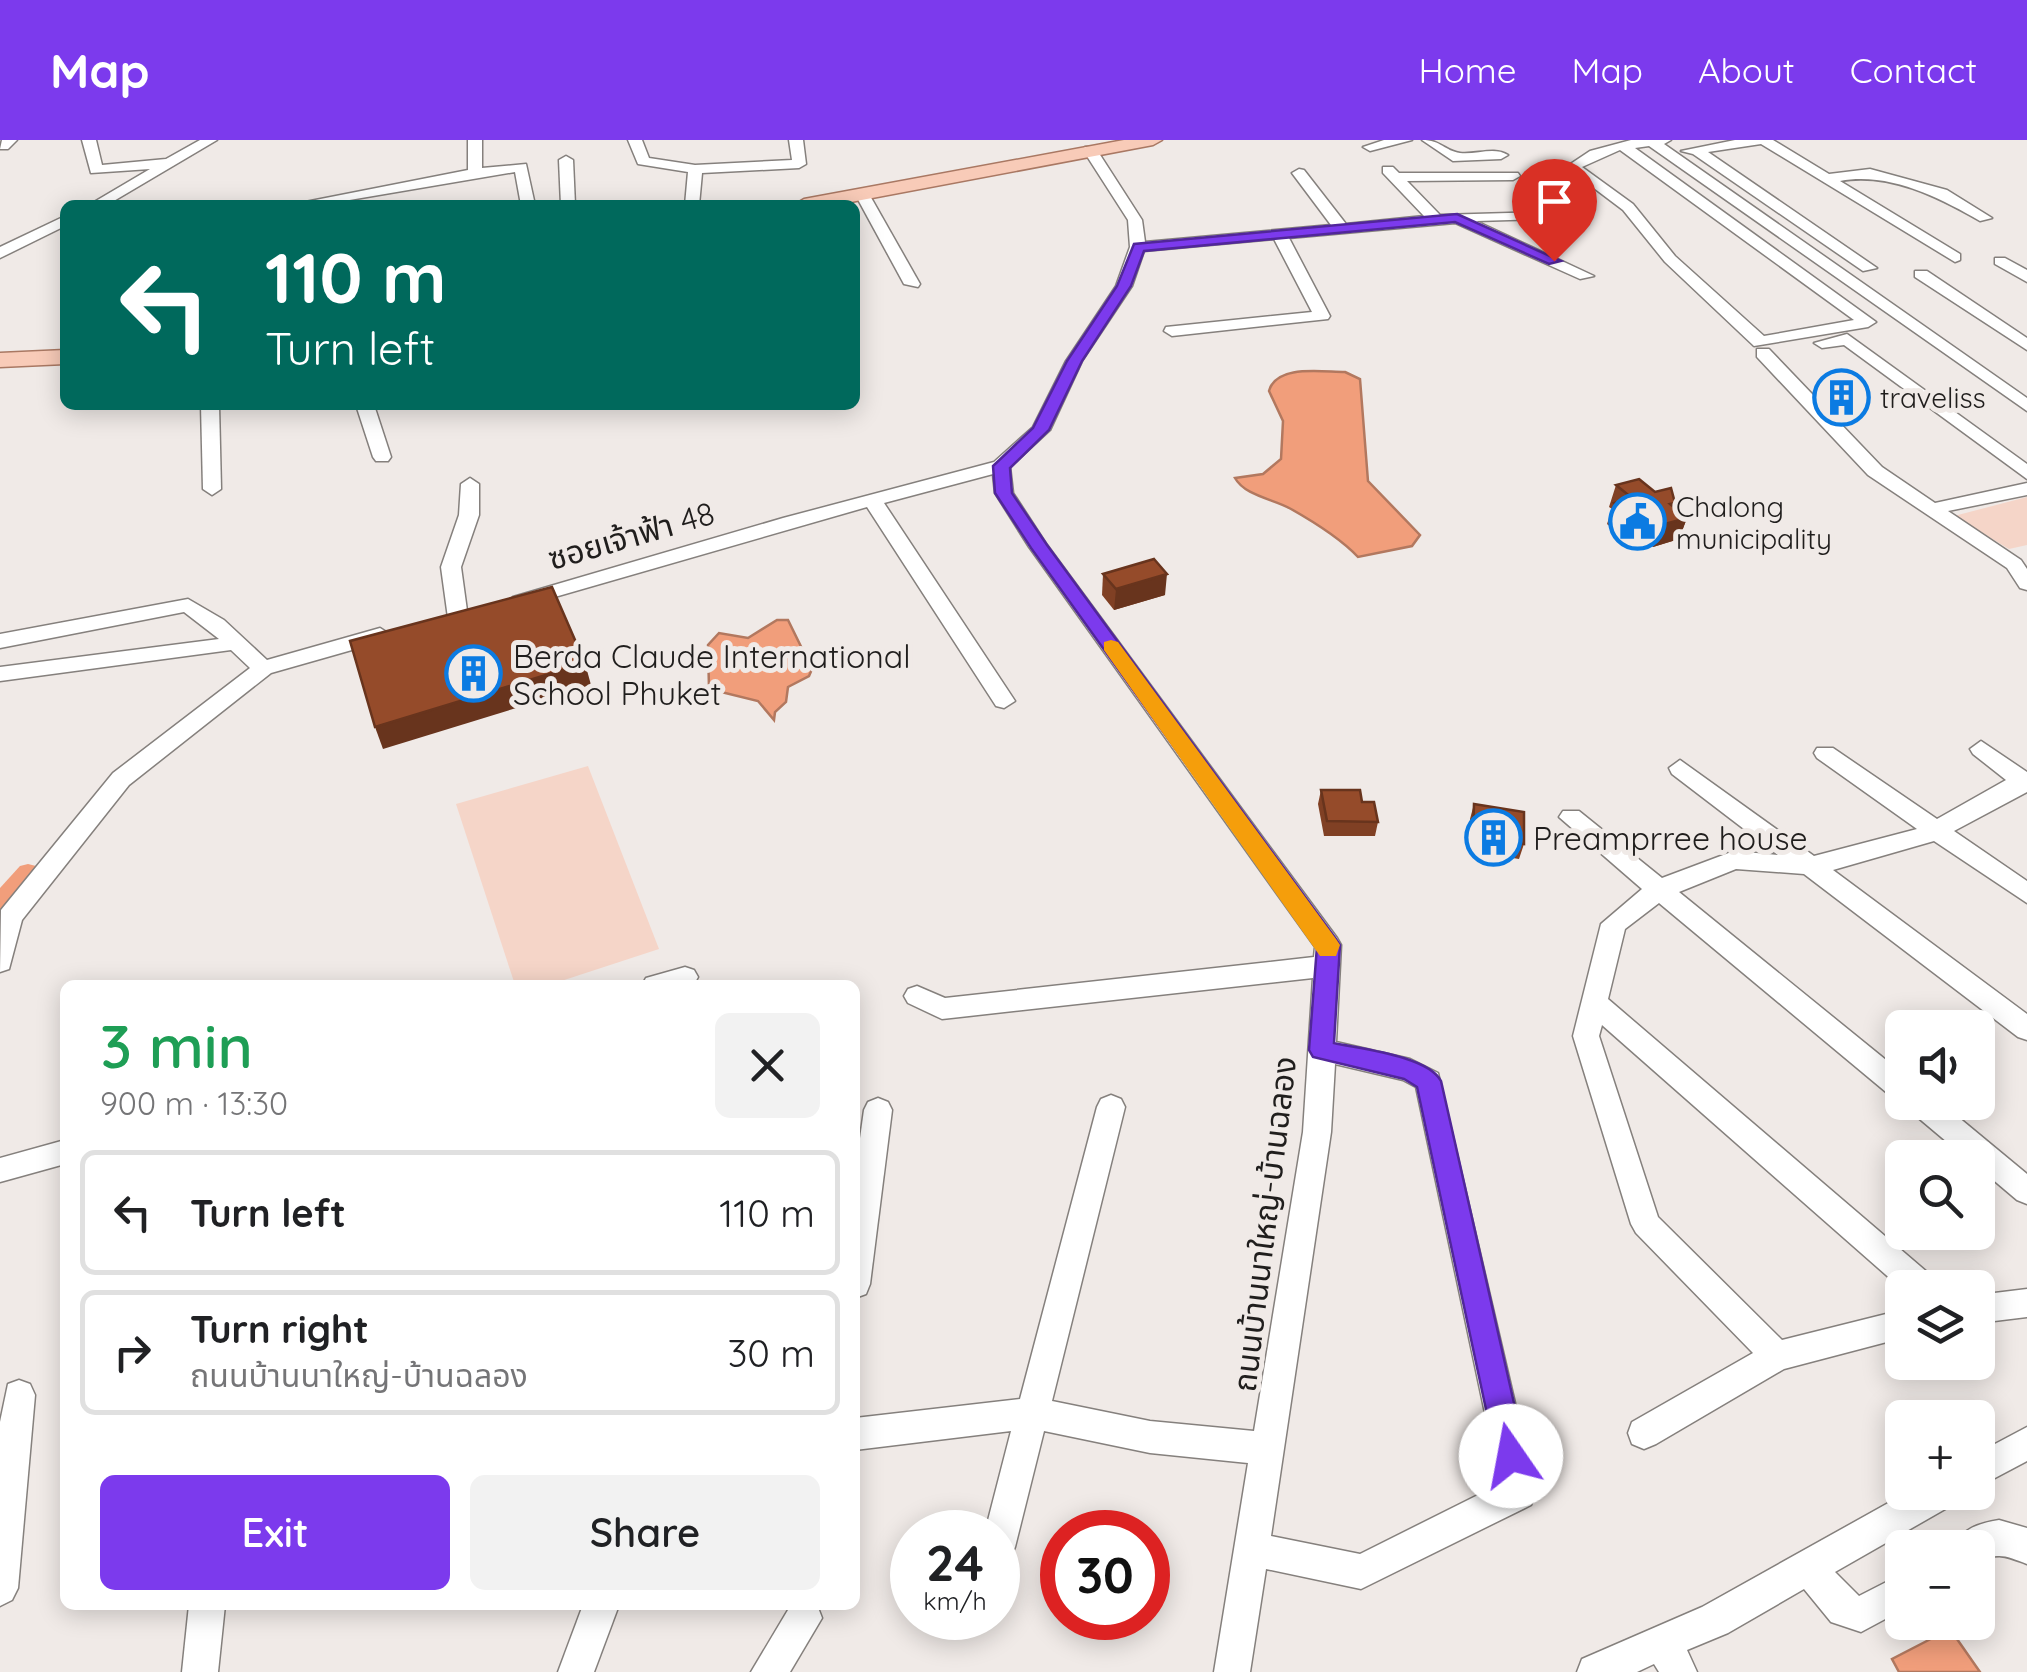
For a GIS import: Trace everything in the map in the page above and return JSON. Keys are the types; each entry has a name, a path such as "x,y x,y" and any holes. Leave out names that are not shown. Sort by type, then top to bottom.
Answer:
{"main road":[{"path":"830,200 1122,142 1153,140"},
{"path":"0,360 60,357"}],"street":[{"path":"89,140 96,170 173,162"},
{"path":"105,200 210,140"},
{"path":"475,140 475,173"},
{"path":"635,140 644,162 695,169 799,164 796,140"},
{"path":"1370,147 1405,140"},
{"path":"1430,140 1453,157 1501,155"},
{"path":"1578,140 1593,151"},
{"path":"1622,146 1868,322 1760,342 1670,259 1628,207 1573,166 1593,151 1622,146 1658,144 1696,150 1764,141 1955,257"},
{"path":"1658,144 2027,406"},
{"path":"1001,466 1040,430 1074,361 1124,286 1138,247 1135,220 1090,150"},
{"path":"1696,150 1869,268"},
{"path":"566,160 568,200"},
{"path":"325,200 521,168 527,200"},
{"path":"692,200 695,169"},
{"path":"1826,179 1865,172 1942,193 1985,218"},
{"path":"1299,173 1343,230"},
{"path":"1436,220 1391,173 1513,176"},
{"path":"862,194 912,284"},
{"path":"1138,247 1457,218 1570,214"},
{"path":"1457,218 1586,276"},
{"path":"0,253 60,223"},
{"path":"1172,331 1322,316 1280,236"},
{"path":"2000,260 2027,277"},
{"path":"1921,274 2027,346"},
{"path":"2027,473 1847,338 1762,354 1875,471 2014,564 2027,584"},
{"path":"210,410 212,488"},
{"path":"367,410 382,457"},
{"name":"ซอยเจ้าฟ้า 48","path":"470,484 469,515 451,567 449,620 1001,466"},
{"name":"ถนนบ้านนาใหญ่-บ้านฉลอง","path":"1001,466 1004,493 1040,548 1328,945 1317,1132 1232,1672"},
{"path":"1932,509 2027,489"},
{"path":"872,500 1004,701"},
{"path":"0,641 188,605 262,668"},
{"path":"0,962 10,918 121,779 262,668 403,630"},
{"path":"0,674 236,643"},
{"path":"1776,1356 1646,1224 1586,1036 1614,924 1660,889 1734,860 1811,866 1884,849 1936,831 2025,782 1981,750"},
{"path":"1824,754 2027,894"},
{"path":"1680,768 2027,1029"},
{"path":"1570,817 1885,1074"},
{"path":"917,996 942,1010 1327,966"},
{"path":"672,980 685,976"},
{"path":"1594,1002 1903,1270"},
{"path":"1252,1549 1362,1572 1519,1494 1428,1081 1410,1070 1322,1050"},
{"path":"1008,1510 1111,1107"},
{"path":"860,1246 878,1110"},
{"path":"1942,1120 2027,1191"},
{"path":"0,1170 60,1153"},
{"path":"1995,1307 2027,1303"},
{"path":"1644,1433 1776,1356 1885,1328"},
{"path":"0,1588 19,1395"},
{"path":"860,1433 1035,1413 1150,1437 1270,1449"},
{"path":"1995,1461 2027,1443"},
{"path":"1595,1672 1670,1658 1715,1620 1910,1510"},
{"path":"1995,1537 2016,1538 2027,1547"},
{"path":"1808,1568 1844,1609 1861,1614 1885,1601"},
{"path":"200,1672 206,1610"},
{"path":"576,1672 599,1610"},
{"path":"769,1672 804,1618"}],"shaded area":[{"path":"1301,371 1345,372 1360,379 1368,481 1420,535 1412,546 1358,557 1318,525 1253,493 1235,478 1263,474 1281,459 1283,421 1269,391 1273,382"},
{"path":"2027,497 2027,545 2009,549 1954,516"},
{"path":"777,620 788,620 812,669 809,676 788,687 786,702 775,712 774,720 758,701 709,689 708,645 719,633 748,638"},
{"path":"588,766 659,949 564,980 513,980 456,804"},
{"path":"1929,1640 1958,1640 1980,1672 1899,1672 1892,1659"}],"building":[{"path":"1639,479 1655,492 1671,488 1675,503 1670,504 1687,518 1661,525 1644,512 1629,516 1614,503 1632,498 1616,485"},
{"path":"1154,559 1167,574 1116,589 1103,574"},
{"name":"Berda Claude International School Phuket","path":"552,587 585,663 375,727 350,641"},
{"path":"1321,790 1360,790 1362,802 1374,802 1378,822 1327,821"},
{"path":"1474,804 1524,812 1524,844 1473,836"}],"waterway":[{"path":"0,902 28,872"}],"slow traffic":[{"path":"1111,646 1328,950"}],"place":[{"name":"traveliss","path":"1841,397"},
{"name":"Chalong municipality","path":"1637,522"},
{"name":"Berda Claude International School Phuket","path":"474,674"},
{"name":"Preamprree house","path":"1494,838"}],"route":[{"path":"1511,1456 1426,1077 1322,1050 1328,945 1040,548 1004,493 1001,466 1040,430 1074,361 1124,286 1138,247 1457,218 1554,261"}]}
